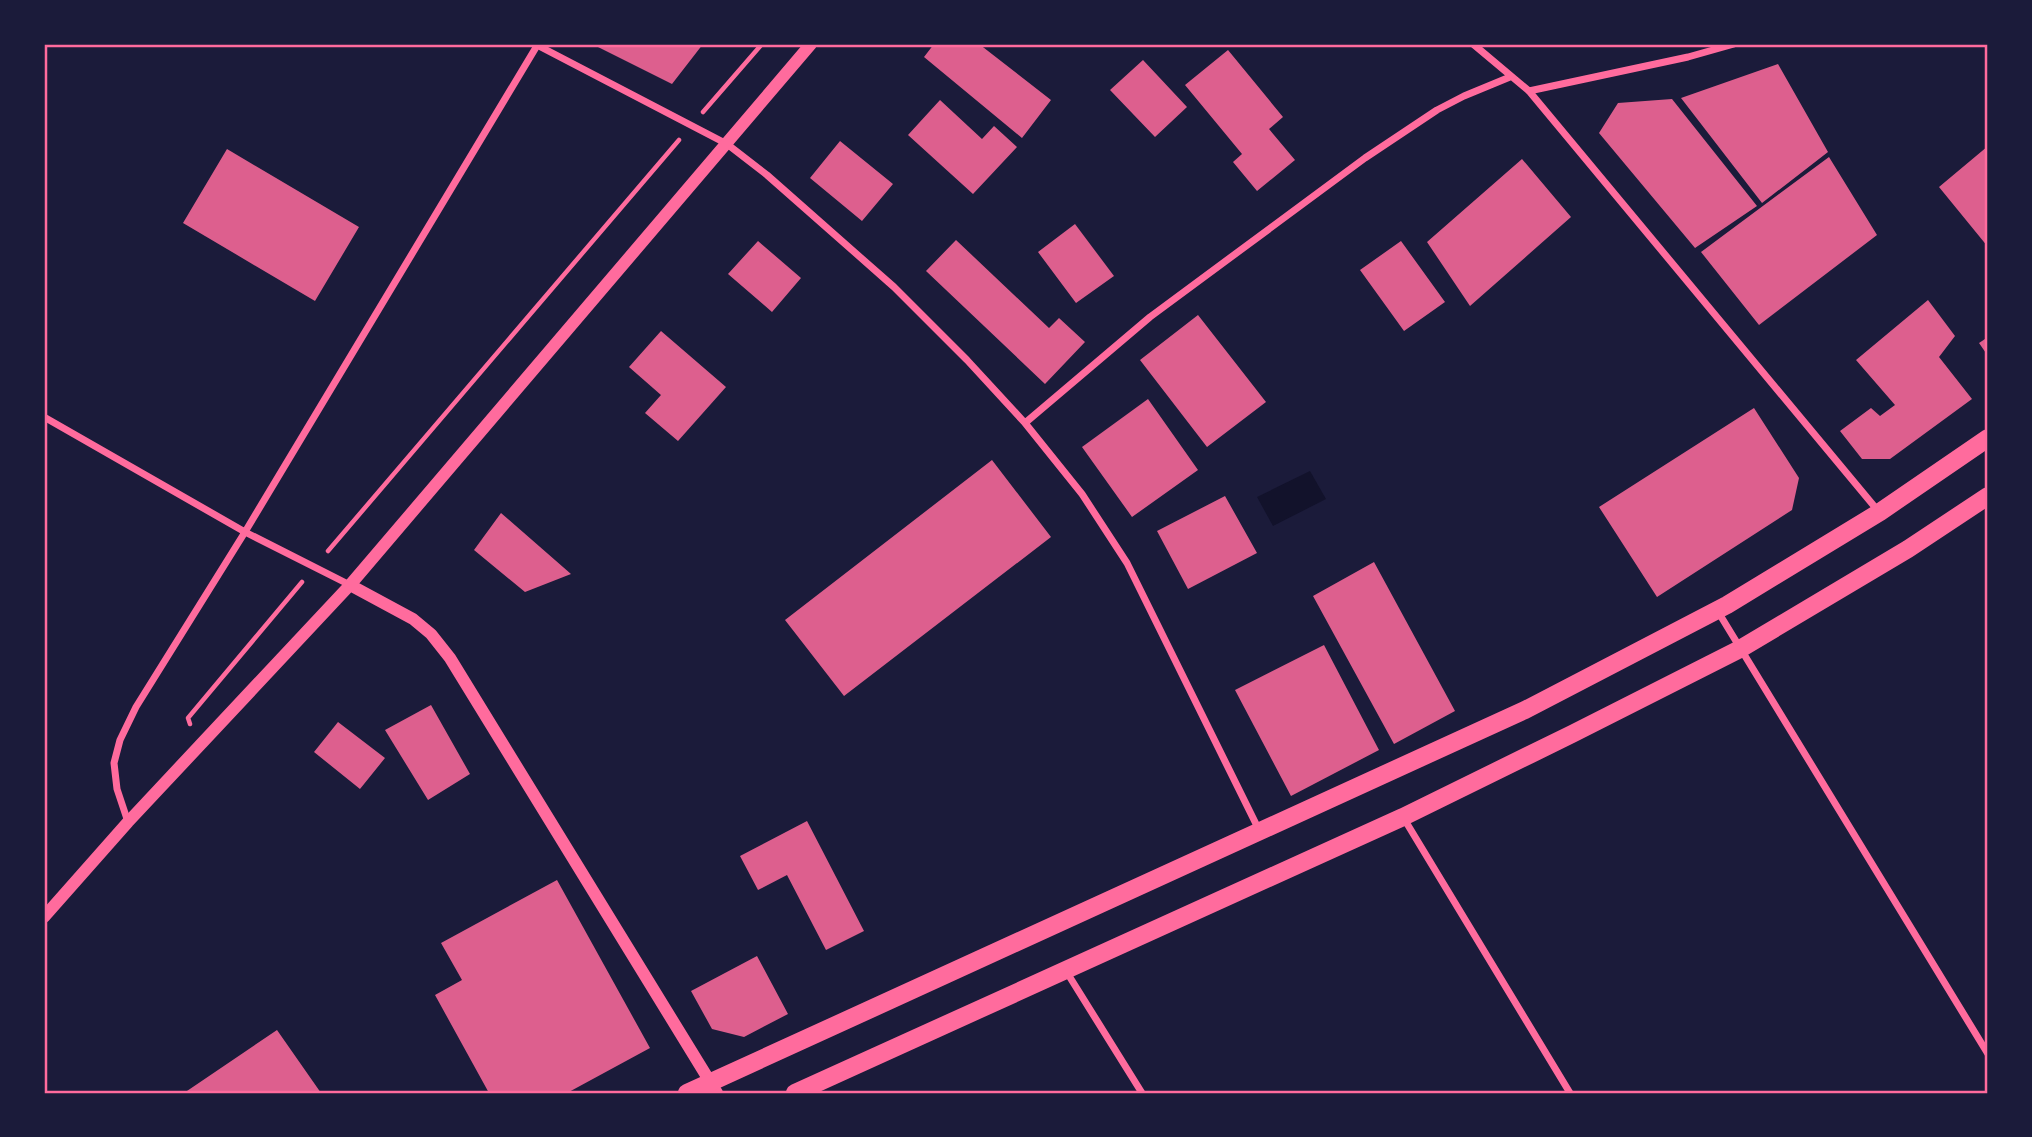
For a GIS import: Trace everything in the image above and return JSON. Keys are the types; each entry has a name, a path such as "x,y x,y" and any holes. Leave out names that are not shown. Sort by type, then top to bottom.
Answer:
{"main road":[{"path":"687,1093 713,1088 1259,831 1525,710 1717,610 1880,512 1988,438"},
{"path":"795,1093 1403,817 1740,649 1908,549 1988,496"}],"street":[{"path":"128,822 117,789 114,764 120,740 136,707 245,532 537,44 727,144 767,175 894,287 1025,423 1082,494 1127,564 1259,831"},
{"path":"44,917 128,822 350,585 811,44"},
{"path":"1473,44 1529,92 1880,512"},
{"path":"1529,92 1688,57 1734,44"},
{"path":"1025,423 1150,317 1365,158 1437,110 1510,77"},
{"path":"44,417 245,532 413,619 431,634 450,658 713,1088"},
{"path":"1717,610 1988,1054"},
{"path":"1403,817 1570,1093"},
{"path":"1065,971 1142,1093"}],"path":[{"path":"198,748 188,718 762,44"}],"shaded area":[{"path":"1310,471 1326,499 1273,526 1257,497"}],"building":[{"path":"592,44 703,44 672,84"},
{"path":"934,44 979,44 1051,100 1022,138 924,57"},
{"path":"1228,50 1283,117 1269,129 1295,160 1257,191 1233,162 1242,154 1185,85"},
{"path":"1143,60 1187,107 1155,137 1110,90"},
{"path":"1778,64 1828,152 1762,203 1681,98"},
{"path":"1672,99 1757,206 1695,248 1599,133 1618,103"},
{"path":"940,100 982,139 994,126 1017,147 973,194 908,135"},
{"path":"840,141 893,184 862,221 810,178"},
{"path":"1988,146 1988,247 1939,187"},
{"path":"227,149 359,227 315,301 183,223"},
{"path":"1829,157 1877,235 1759,325 1701,252"},
{"path":"1522,159 1571,217 1470,306 1427,242"},
{"path":"1075,224 1114,276 1076,303 1038,252"},
{"path":"956,240 1049,328 1059,318 1085,342 1045,384 926,271"},
{"path":"758,241 801,278 772,312 728,274"},
{"path":"1401,241 1445,302 1404,331 1360,270"},
{"path":"1928,300 1955,336 1939,357 1972,399 1890,459 1862,459 1840,431 1871,408 1880,416 1895,405 1856,360"},
{"path":"1198,315 1266,402 1207,447 1140,360"},
{"path":"661,331 726,387 678,441 645,413 661,395 629,367"},
{"path":"1988,337 1988,356 1979,343"},
{"path":"1148,399 1198,470 1132,517 1082,447"},
{"path":"1754,408 1799,478 1792,510 1657,597 1599,507"},
{"path":"992,460 1051,537 844,696 785,620"},
{"path":"1225,496 1257,553 1188,589 1157,531"},
{"path":"501,513 571,574 525,592 474,550"},
{"path":"1374,562 1455,711 1394,744 1313,596"},
{"path":"1324,645 1379,750 1291,796 1235,690"},
{"path":"431,705 470,774 428,800 385,730"},
{"path":"338,722 385,758 360,789 314,752"},
{"path":"807,821 864,931 826,950 787,875 758,890 740,856"},
{"path":"557,880 650,1048 567,1093 489,1093 435,995 462,980 441,943"},
{"path":"757,956 788,1014 744,1037 712,1029 691,991"},
{"path":"277,1030 321,1093 184,1093"}]}
